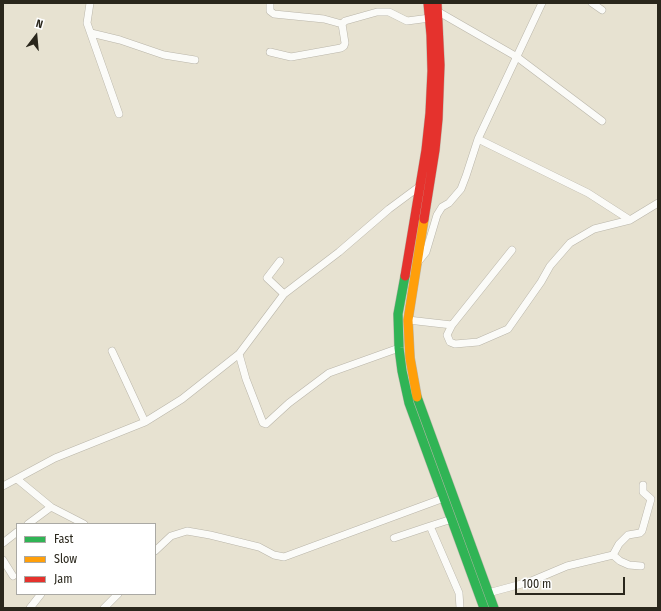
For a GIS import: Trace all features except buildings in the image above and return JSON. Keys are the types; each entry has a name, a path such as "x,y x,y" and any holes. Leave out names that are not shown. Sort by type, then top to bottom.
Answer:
{"main road":[{"path":"428,3 432,71 430,113 411,244 398,314 399,348 409,403 452,519 494,608"},
{"path":"437,7 440,29 438,119 435,150 408,320 410,358 417,400 472,561 484,608"}],"street":[{"path":"90,3 87,23 120,114"},
{"path":"270,3 270,11 274,14 324,19 342,24"},
{"path":"417,264 426,252 437,215 442,207 449,203 461,188 478,139 542,3"},
{"path":"592,3 602,10"},
{"path":"437,7 517,57 602,121"},
{"path":"342,24 345,21 377,12 389,12 407,21 430,18"},
{"path":"270,52 291,57 341,48 345,43 342,24"},
{"path":"90,33 120,40 164,55 195,60"},
{"path":"478,139 588,194 630,220"},
{"path":"3,486 54,458 145,422 182,399 239,354 284,294 339,252 389,209 420,186"},
{"path":"512,250 452,326 447,335 450,342 455,344 478,342 508,329 541,282 550,266 570,243 594,229 630,220 658,203"},
{"path":"280,261 267,278 284,294"},
{"path":"408,320 452,326"},
{"path":"239,354 263,423 266,424 289,403 329,373 399,348"},
{"path":"112,351 145,422"},
{"path":"17,479 51,507 82,523"},
{"path":"488,593 529,582 566,566 613,555 628,535 640,533 642,531 651,499 643,492 643,485"},
{"path":"156,550 171,536 187,531 259,547 274,555 284,557 444,498"},
{"path":"29,523 51,507"},
{"path":"394,538 452,519"},
{"path":"430,526 459,593 460,608"},
{"path":"3,542 16,533"},
{"path":"613,555 620,561 629,565 641,566"},
{"path":"3,560 13,576"},
{"path":"30,608 40,595"},
{"path":"104,608 117,595"}],"traffic: fast":[{"path":"405,276 398,314 399,348 409,403 484,608"},
{"path":"417,397 494,608"}],"traffic: slow":[{"path":"417,397 410,358 408,320 424,219"}],"traffic: jam":[{"path":"405,276 426,150 430,113 432,71 428,3"},
{"path":"424,219 435,150 438,119 440,65 437,3"}]}
